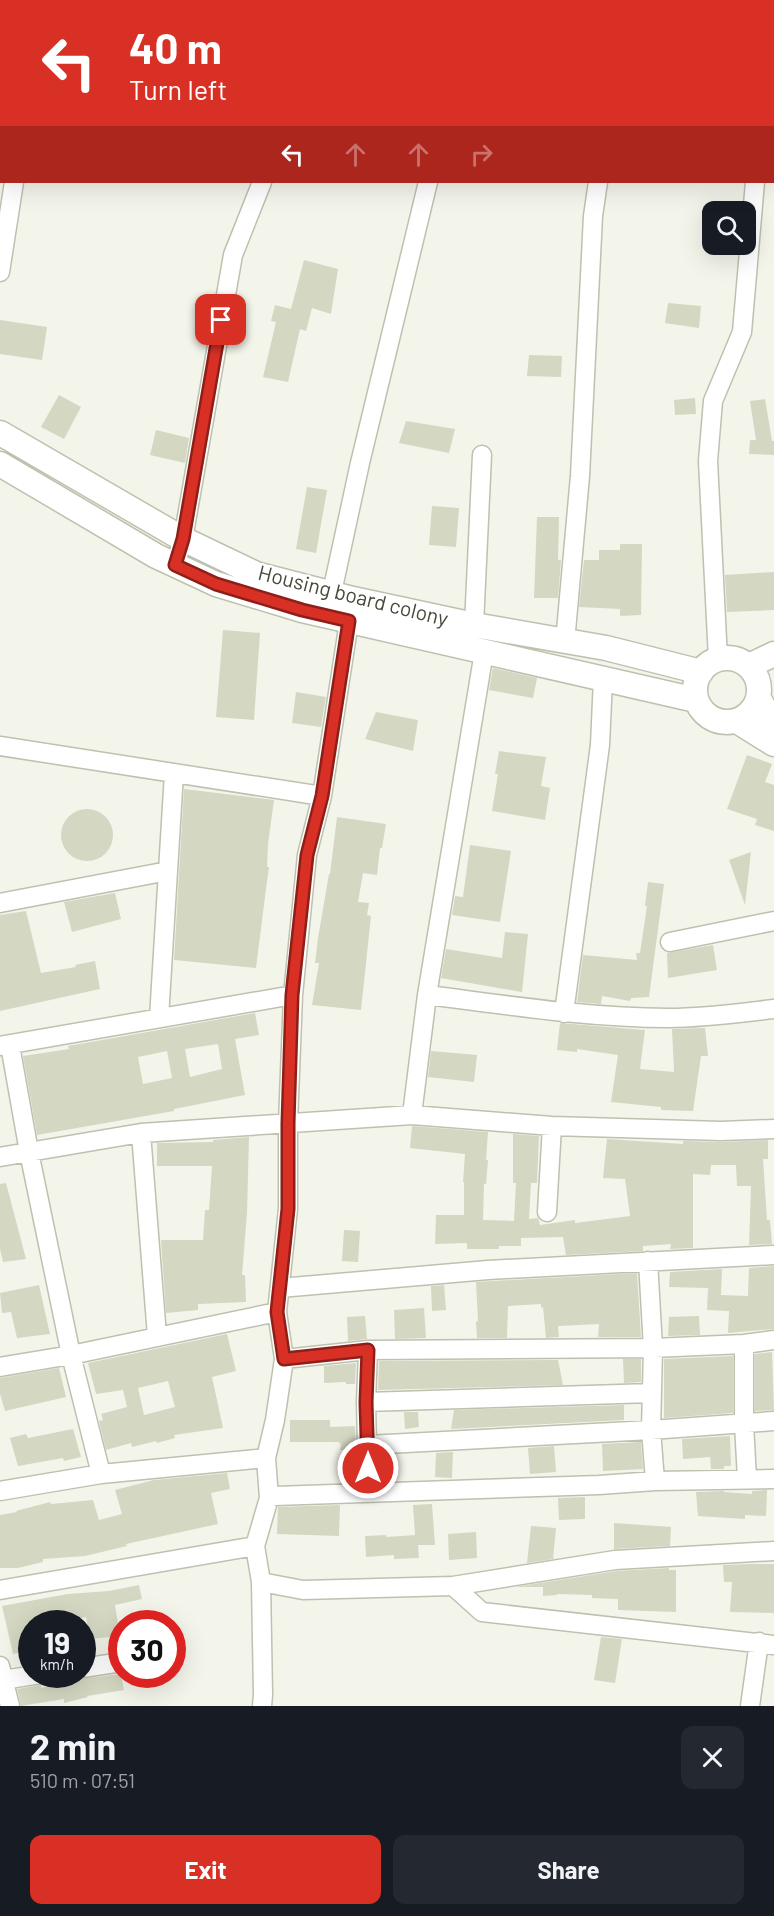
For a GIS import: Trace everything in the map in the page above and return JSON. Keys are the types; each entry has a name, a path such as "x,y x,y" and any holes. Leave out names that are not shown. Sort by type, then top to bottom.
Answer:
{"street":[{"path":"0,272 14,183"},
{"path":"175,565 183,539 233,255 262,183"},
{"path":"262,1706 261,1582 255,1546 269,1498 266,1458 275,1420 284,1359 277,1312 288,1209 292,995 307,855 322,796 340,607 360,463 428,183"},
{"path":"565,642 580,476 593,216 598,183"},
{"path":"710,665 708,461 713,401 742,332 754,183"},
{"name":"Housing board colony","path":"0,433 183,539 256,574 340,607 484,652 696,700"},
{"path":"474,625 482,455"},
{"name":"Housing board colony","path":"0,464 156,556 216,584 340,607 474,625 710,665"},
{"path":"412,1115 427,995 484,652"},
{"path":"774,654 763,684 754,709 737,721 717,721 708,716 696,700 695,690 696,680 710,665 729,658 740,660 763,684 774,725"},
{"path":"564,1012 600,745 603,679"},
{"path":"737,721 774,744"},
{"path":"0,746 322,796"},
{"path":"159,1018 174,773"},
{"path":"0,903 168,872"},
{"path":"670,942 774,921"},
{"path":"101,1473 71,1355 5,1046 292,995"},
{"path":"427,995 564,1012 670,1018 774,1009"},
{"path":"0,1157 141,1133 412,1115 552,1126 721,1131 774,1129"},
{"path":"547,1212 552,1126"},
{"path":"141,1133 157,1336"},
{"path":"280,1288 488,1270 774,1255"},
{"path":"648,1261 652,1348 651,1430 656,1481"},
{"path":"0,1367 71,1355 277,1312"},
{"path":"284,1359 368,1350 652,1348 744,1344 774,1340"},
{"path":"744,1344 747,1479"},
{"path":"368,1350 366,1402 368,1492"},
{"path":"366,1402 652,1393"},
{"path":"368,1445 774,1421"},
{"path":"0,1491 101,1473 266,1458"},
{"path":"269,1498 656,1481 774,1479"},
{"path":"0,1590 255,1546"},
{"path":"261,1582 303,1590 453,1586 615,1560 774,1551"},
{"path":"453,1586 482,1611 766,1643 750,1706"},
{"path":"10,1706 2,1673 18,1673"}],"building":[{"path":"304,260 338,269 331,314 312,308 306,331 300,329 288,382 263,377 276,322 271,321 275,305 291,309"},
{"path":"668,303 701,306 699,328 665,323"},
{"path":"0,320 47,327 42,360 0,354"},
{"path":"529,355 562,356 561,377 527,376"},
{"path":"59,395 81,407 64,439 41,427"},
{"path":"695,398 696,414 675,415 674,400"},
{"path":"765,399 772,441 774,441 774,455 749,454 750,440 756,440 750,401"},
{"path":"406,421 455,429 449,453 399,443"},
{"path":"156,430 189,438 185,463 150,455"},
{"path":"307,487 327,490 316,553 296,549"},
{"path":"432,506 459,508 456,547 429,545"},
{"path":"537,517 559,517 558,560 561,560 558,598 534,598"},
{"path":"620,544 642,544 641,615 620,616 620,609 579,607 584,560 599,560 599,550 620,550"},
{"path":"774,572 774,610 727,612 725,575"},
{"path":"223,630 260,633 254,720 216,717"},
{"path":"493,668 537,678 533,698 489,690"},
{"path":"296,692 326,697 321,727 292,723"},
{"path":"376,712 418,720 413,751 365,739"},
{"path":"499,751 546,757 541,786 550,788 545,820 492,811"},
{"path":"747,755 772,764 765,782 774,785 774,831 755,825 757,819 727,809"},
{"path":"184,789 274,800 268,844 267,867 269,867 256,968 174,960"},
{"path":"82,809 92,809 106,816 113,835 106,854 92,861 82,861 72,857 65,850 61,840 61,830 65,820 72,813"},
{"path":"337,817 386,824 377,875 363,873 358,902 369,903 367,915 371,916 361,1010 312,1005 319,963 315,963 318,938 330,874"},
{"path":"470,845 511,851 500,922 452,915 455,896 463,897"},
{"path":"751,852 745,905 729,860"},
{"path":"648,882 664,884 649,997 631,998 630,1001 602,996 601,1004 577,1002 583,955 637,960 636,953 640,953 647,906 645,906"},
{"path":"115,893 121,919 72,932 64,902"},
{"path":"26,911 41,973 95,961 100,989 0,1011 0,915"},
{"path":"505,932 528,934 522,992 441,978 446,949 502,958"},
{"path":"713,945 717,970 668,978 667,953"},
{"path":"255,1013 259,1035 235,1039 245,1095 174,1109 174,1111 37,1135 23,1056 69,1049 68,1046","holes":["218,1044 222,1069 190,1077 185,1049","167,1051 172,1078 143,1084 138,1057"]},
{"path":"560,1023 645,1030 640,1069 674,1072 672,1029 705,1028 708,1056 701,1056 693,1111 661,1110 661,1107 611,1102 618,1055 577,1049 577,1052 557,1050"},
{"path":"431,1051 477,1055 474,1082 428,1077"},
{"path":"412,1126 488,1132 483,1220 514,1221 516,1183 513,1183 513,1134 539,1136 537,1183 531,1183 529,1219 538,1218 540,1225 630,1216 625,1179 603,1178 607,1139 683,1144 683,1141 768,1140 768,1159 763,1159 767,1220 770,1220 772,1244 749,1245 751,1186 737,1186 736,1165 711,1165 710,1175 693,1174 693,1248 670,1249 671,1244 643,1246 643,1251 566,1255 563,1237 521,1238 521,1246 499,1246 499,1249 467,1249 467,1243 435,1244 436,1215 464,1215 465,1154 410,1148"},
{"path":"249,1137 247,1213 242,1275 245,1275 246,1302 198,1304 198,1310 166,1313 161,1240 203,1240 205,1210 209,1210 212,1166 157,1166 157,1143 213,1142 213,1140"},
{"path":"6,1183 26,1259 3,1262 0,1249 0,1184"},
{"path":"344,1230 360,1231 358,1262 342,1261"},
{"path":"774,1266 774,1329 728,1333 729,1311 707,1310 708,1288 669,1287 670,1272 722,1269 721,1295 748,1296 749,1268"},
{"path":"637,1273 641,1337 598,1337 599,1324 558,1326 559,1337 546,1338 541,1304 508,1306 507,1338 477,1338 476,1282"},
{"path":"39,1285 50,1334 17,1338 11,1312 2,1313 0,1293"},
{"path":"444,1285 446,1310 432,1311 431,1286"},
{"path":"424,1308 426,1338 395,1339 394,1310"},
{"path":"365,1316 367,1339 348,1341 347,1317"},
{"path":"699,1316 700,1335 668,1336 669,1317"},
{"path":"227,1334 236,1371 212,1377 223,1428 174,1435 175,1438 157,1443 156,1441 132,1447 131,1443 106,1450 99,1421 103,1420 101,1414 127,1407 123,1390 96,1394 88,1363","holes":["168,1381 175,1407 144,1415 138,1388"]},
{"path":"772,1352 774,1410 755,1411 755,1354"},
{"path":"733,1356 733,1413 664,1418 664,1359"},
{"path":"623,1359 641,1359 641,1382 624,1383"},
{"path":"558,1360 563,1385 378,1390 379,1361"},
{"path":"356,1363 355,1384 324,1383 324,1366"},
{"path":"59,1368 66,1397 5,1411 0,1394 0,1378"},
{"path":"624,1405 624,1420 451,1429 454,1410"},
{"path":"404,1412 418,1412 419,1427 405,1429"},
{"path":"290,1420 330,1420 330,1427 355,1426 356,1450 340,1450 341,1444 338,1442 290,1442"},
{"path":"73,1429 81,1457 18,1466 10,1438 26,1434 28,1438"},
{"path":"730,1436 731,1466 724,1466 724,1469 711,1469 710,1457 683,1459 682,1439"},
{"path":"641,1442 643,1469 603,1471 602,1444"},
{"path":"554,1446 556,1472 530,1474 528,1448"},
{"path":"453,1452 452,1478 435,1477 436,1453"},
{"path":"227,1473 230,1489 211,1493 218,1524 126,1544 127,1546 85,1556 43,1559 43,1562 18,1568 0,1568 0,1515 50,1502 51,1504 93,1500 99,1520 122,1514 115,1490 154,1480"},
{"path":"767,1490 766,1516 745,1515 745,1519 698,1516 696,1492 724,1491 752,1494 752,1491"},
{"path":"585,1497 585,1519 559,1520 558,1498"},
{"path":"432,1504 435,1545 418,1545 419,1558 394,1559 394,1555 366,1557 365,1536 415,1535 413,1505"},
{"path":"340,1505 339,1536 277,1534 278,1507"},
{"path":"614,1523 671,1527 670,1546 614,1549"},
{"path":"531,1526 556,1528 553,1559 527,1563"},
{"path":"476,1532 477,1558 449,1560 448,1534"},
{"path":"774,1564 774,1613 730,1612 732,1582 724,1582 723,1565"},
{"path":"669,1568 669,1570 676,1570 676,1612 618,1610 618,1599 592,1598 592,1595 543,1596 543,1587 515,1587 616,1571"},
{"path":"139,1585 142,1599 115,1605 116,1610 108,1610 108,1637 96,1638 96,1610 18,1610 18,1653 13,1654 2,1606 68,1594 109,1591"},
{"path":"601,1637 622,1639 615,1683 594,1680"},
{"path":"108,1676 108,1688 124,1688 124,1690 87,1696 64,1703 64,1699 21,1706 17,1689 96,1688 96,1677"}],"route":[{"path":"221,320 183,539 175,565 216,584 302,610 349,621 322,796 307,855 292,995 288,1209 277,1312 284,1359 368,1350 366,1402 368,1468"}]}
